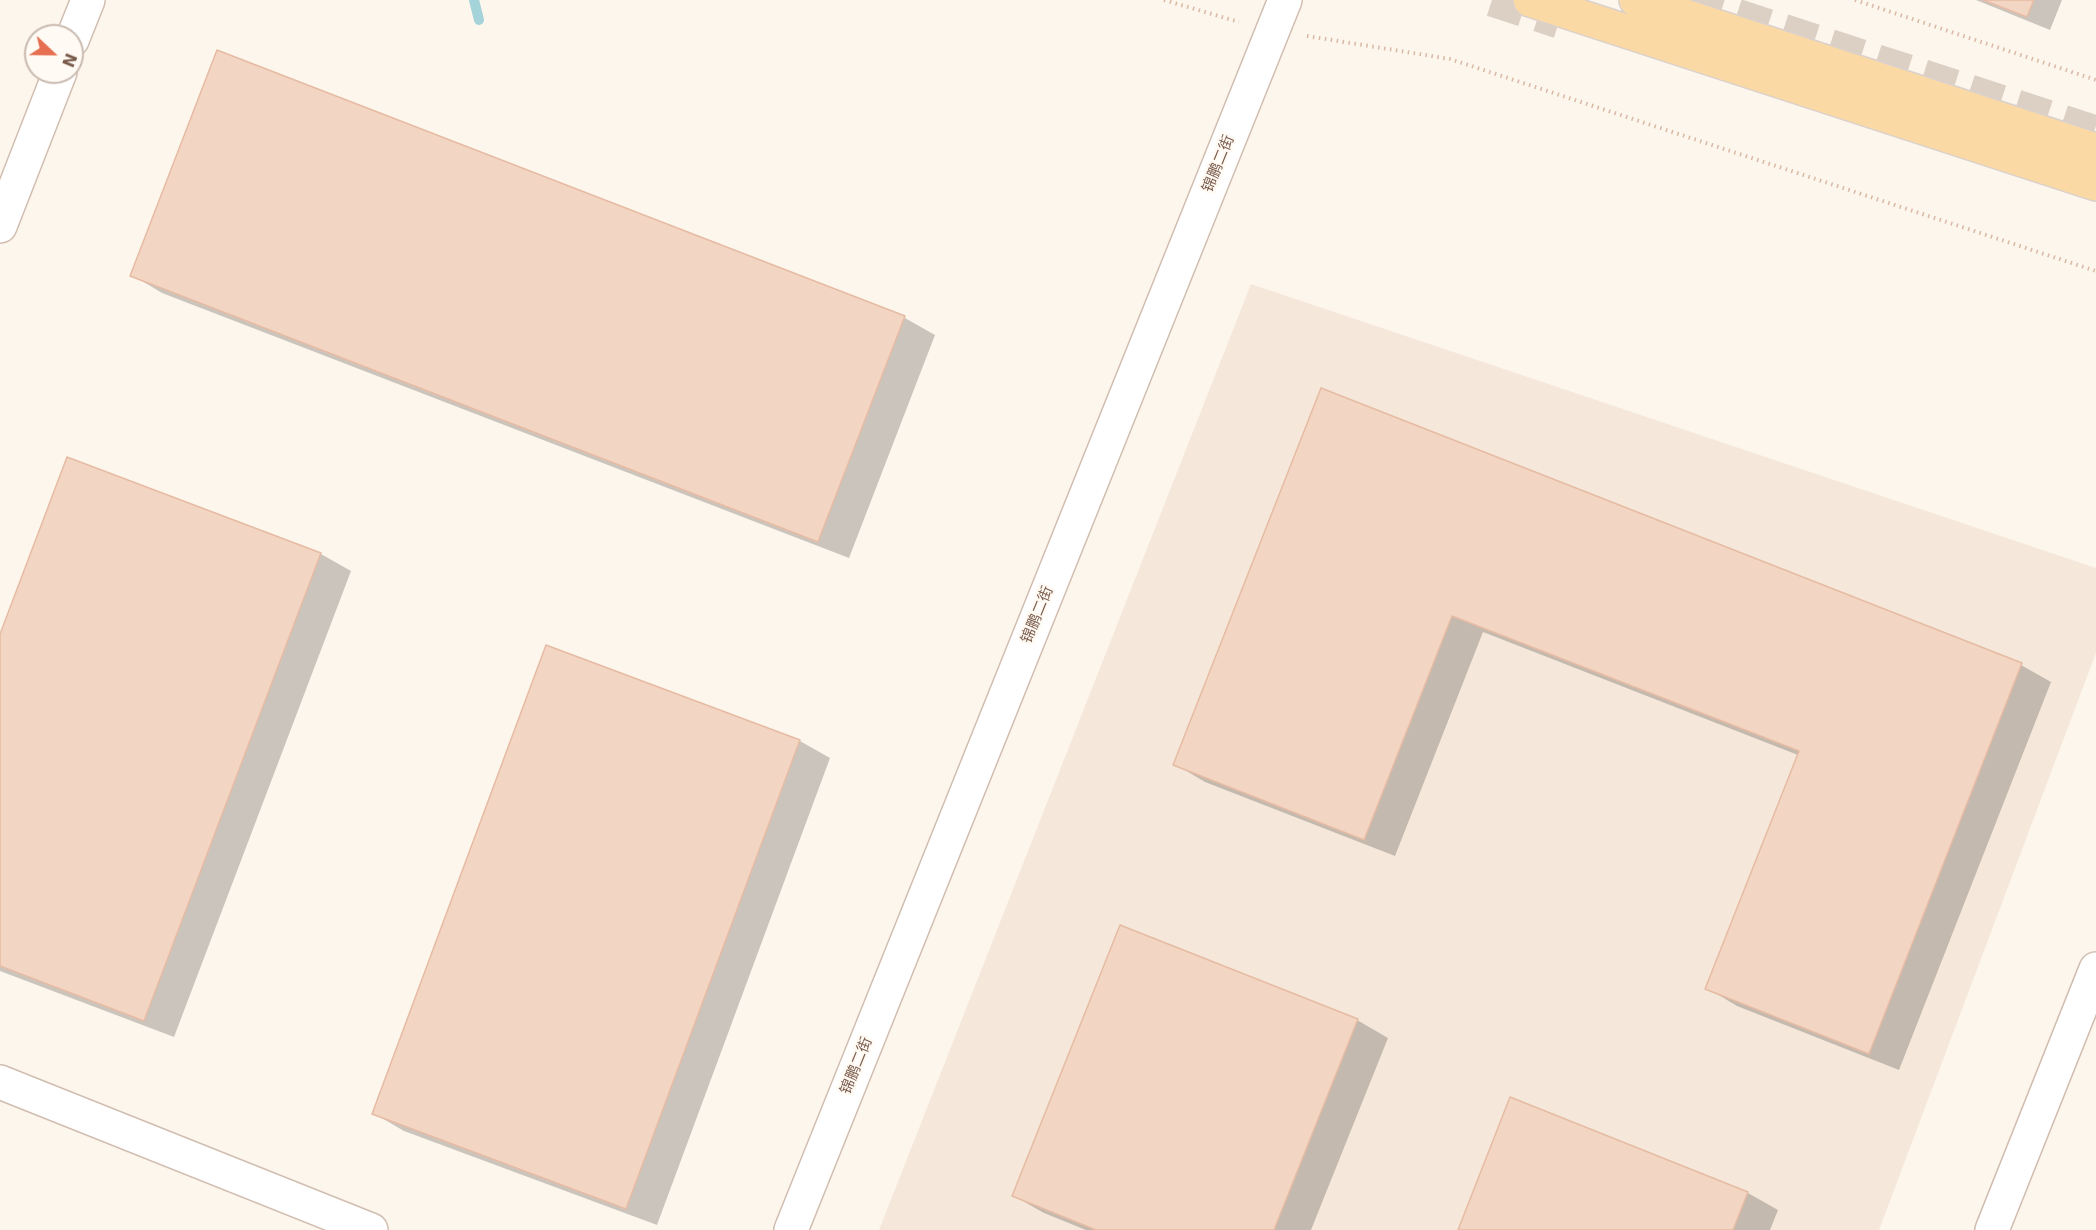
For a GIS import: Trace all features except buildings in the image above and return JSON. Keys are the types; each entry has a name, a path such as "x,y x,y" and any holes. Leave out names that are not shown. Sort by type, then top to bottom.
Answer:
{"main road":[{"path":"1530,0 2096,184"},
{"path":"1636,0 2096,150"}],"street":[{"path":"78,24 88,0"},
{"name":"锦鹏二街","path":"791,1230 1285,0"},
{"path":"0,226 55,84"},
{"path":"1992,1230 2096,969"},
{"path":"0,1082 371,1230"}],"path":[{"path":"1164,0 1273,31 1450,59 2096,271"},
{"path":"1855,0 2096,80"}],"shaded area":[{"path":"1251,284 2096,568 2096,653 1879,1230 879,1230"}],"waterway":[{"path":"474,0 479,20"}],"tunnel":[{"path":"1492,0 1559,22"},
{"path":"1690,0 2096,132"}]}
